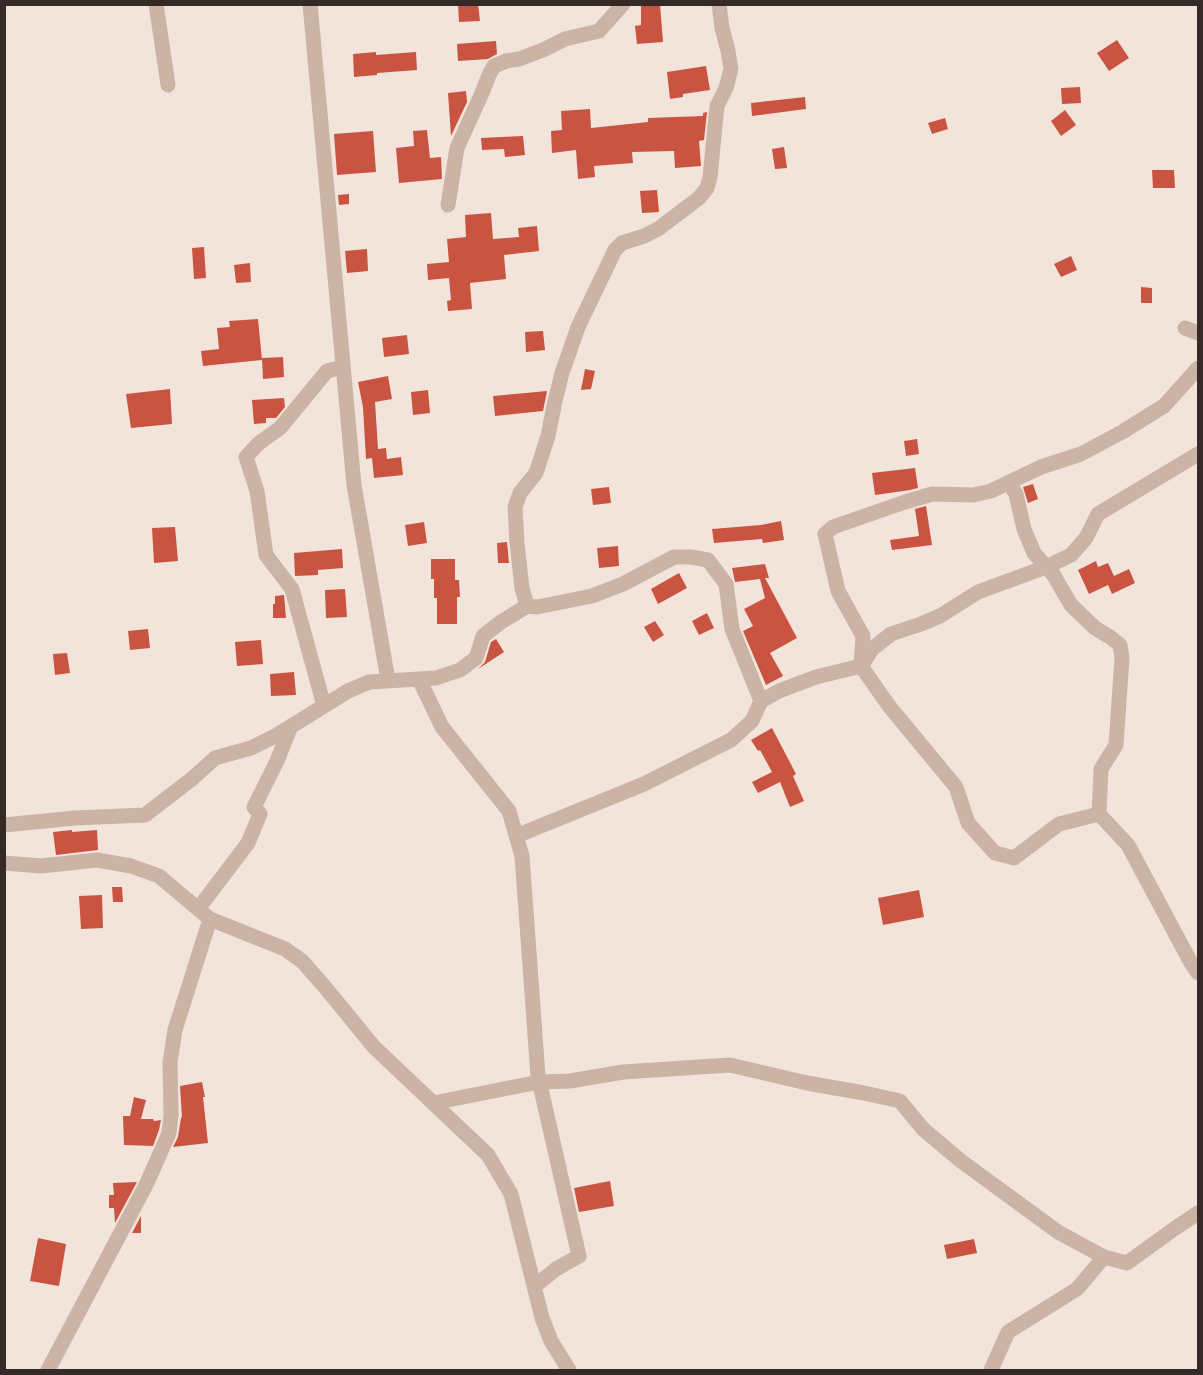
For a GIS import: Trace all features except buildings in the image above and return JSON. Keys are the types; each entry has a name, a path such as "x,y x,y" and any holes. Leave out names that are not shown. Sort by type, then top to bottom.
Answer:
{"street":[{"path":"156,4 168,86"},
{"path":"309,4 354,485 388,680"},
{"path":"448,205 457,148 494,66 519,60 565,39 598,31 623,4"},
{"path":"527,606 522,588 515,507 520,493 536,473 548,436 562,373 578,327 615,250 622,243 658,229 699,198 707,188 717,106 726,88 731,69 719,4"},
{"path":"324,706 292,589 266,555 257,491 246,457 259,442 280,428 327,371 343,367"},
{"path":"1099,814 1059,824 1014,858 995,853 968,823 956,787 889,705 861,666 863,636 838,591 825,534 833,527 932,494 973,495 991,490 1041,467 1081,454 1164,406 1198,368"},
{"path":"516,836 644,784 731,740 752,721 761,701 779,691 816,677 861,666 872,649 891,634 940,616 978,592 1046,567 1071,555 1086,538 1098,514 1198,454"},
{"path":"1009,483 1016,494 1024,529 1034,553 1053,574 1071,604 1095,628 1120,645 1122,658 1116,745 1101,769 1099,814 1128,845 1198,973"},
{"path":"4,825 75,818 145,815 215,758 251,748 348,691 369,682 436,678 460,670 476,658 483,636 527,606 537,607 592,596 623,584 674,557 708,560 726,584 732,629 761,701"},
{"path":"418,679 442,727 508,811 522,856 539,1082 579,1256 556,1269 535,1286"},
{"path":"198,909 248,843 260,814 254,807 277,761 291,726"},
{"path":"4,863 41,866 97,860 131,866 159,876 210,919 285,949 302,961 374,1047 488,1155 512,1194 542,1318 551,1341 569,1371"},
{"path":"48,1371 147,1184 169,1133 170,1062 175,1030 210,919"},
{"path":"433,1103 539,1082 570,1081 623,1072 730,1065 900,1101 923,1129 961,1161 1058,1232 1104,1257 1127,1263 1198,1213"},
{"path":"991,1371 1008,1332 1077,1289 1104,1257"}]}
